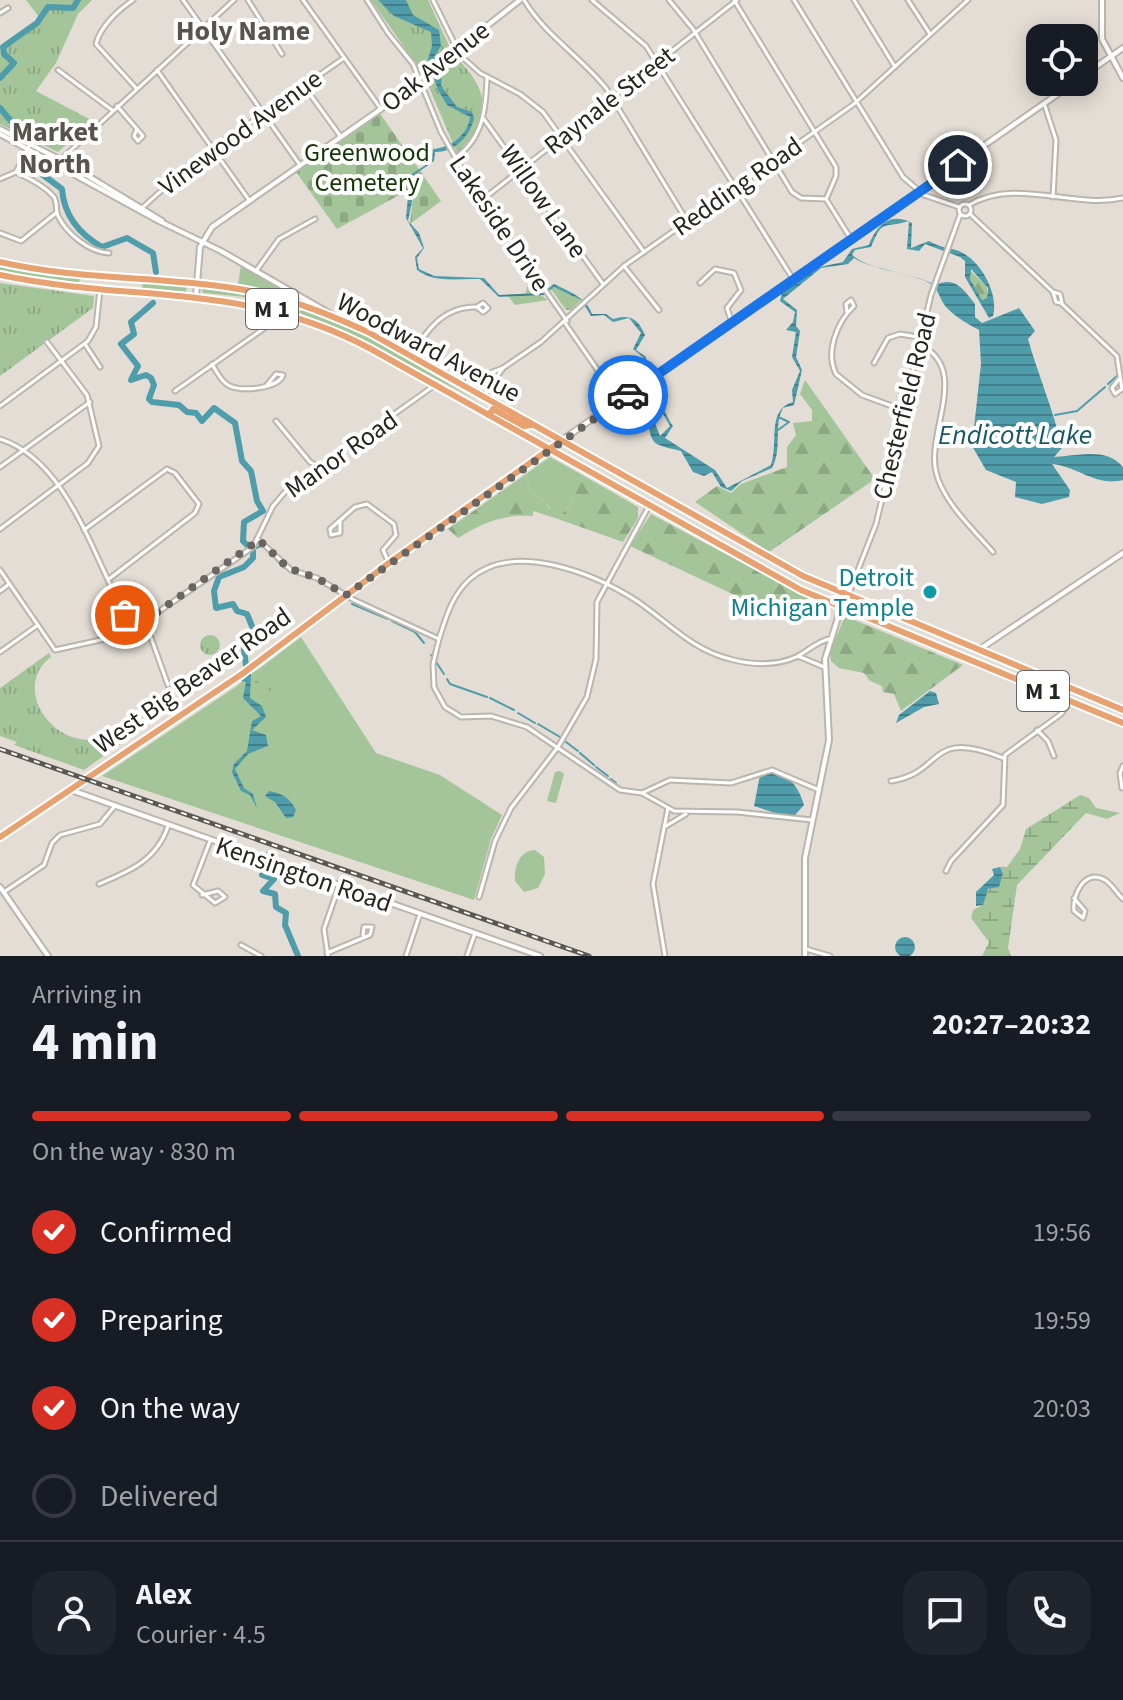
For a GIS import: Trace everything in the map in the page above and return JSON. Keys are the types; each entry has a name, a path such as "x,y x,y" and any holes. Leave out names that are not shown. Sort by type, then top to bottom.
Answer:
{"main road":[{"name":"Woodward Avenue","path":"0,262 88,275 197,284 268,294 304,305 411,357 638,485"},
{"name":"Woodward Avenue","path":"0,275 260,306 297,316 344,335 435,385"},
{"path":"82,287 81,281 88,275"},
{"path":"135,291 141,285 140,279"},
{"path":"287,300 293,291"},
{"path":"260,306 268,302 268,294"},
{"path":"297,316 297,310 304,305"},
{"name":"M 1","path":"435,385 455,396"},
{"name":"Woodward Avenue","path":"455,396 763,570 841,608 1123,723"},
{"path":"455,396 479,404 483,398"},
{"path":"489,415 493,409 524,426 532,425"},
{"name":"West Big Beaver Road","path":"0,837 242,674 389,563 561,441"},
{"path":"629,495 638,485"},
{"name":"M 1","path":"638,485 769,559 847,597 1123,710"},
{"path":"649,506 649,500 656,496"},
{"path":"735,555 743,550 742,544"},
{"path":"763,570 763,563 769,559"},
{"path":"865,618 871,607"},
{"path":"890,628 889,622 896,617"},
{"path":"963,659 978,651"},
{"path":"1023,683 1021,675 1031,672"}],"street":[{"path":"133,0 118,11 98,35 97,49 120,68 136,88"},
{"path":"183,0 300,165"},
{"path":"58,161 234,0"},
{"path":"248,0 282,54"},
{"path":"303,0 381,109"},
{"name":"Lakeside Drive","path":"367,0 420,78 455,158 619,401"},
{"path":"433,0 457,49 487,77 533,102 563,136 644,252"},
{"path":"522,0 539,23 590,69 612,98 687,221"},
{"name":"Oak Avenue","path":"202,241 214,225 381,109 522,0"},
{"path":"592,0 638,37 657,63 733,189 793,279"},
{"path":"669,0 695,33 794,194 804,199 826,199"},
{"path":"735,0 837,169 826,199"},
{"name":"Raynale Street","path":"482,200 735,0"},
{"path":"794,0 898,171 919,192 959,207 1004,193 1086,202 1123,198"},
{"path":"854,0 895,67"},
{"path":"908,0 930,34"},
{"path":"1102,0 1101,32 1110,57 1123,78"},
{"name":"Redding Road","path":"462,386 503,368 566,322 624,266 857,102 966,1"},
{"path":"0,13 8,8"},
{"path":"1098,65 1123,48"},
{"name":"Vinewood Avenue","path":"142,209 213,149 344,58"},
{"path":"58,70 112,110"},
{"path":"157,70 250,201"},
{"path":"455,158 471,143 483,118 487,77"},
{"path":"304,86 341,137"},
{"path":"561,441 1054,96"},
{"path":"1044,103 1056,140 1053,197"},
{"path":"117,106 137,129"},
{"name":"Willow Lane","path":"483,118 603,284"},
{"path":"0,132 293,291 334,317"},
{"path":"0,179 16,172 29,146"},
{"path":"16,172 52,196 56,213 82,243 109,253"},
{"path":"826,199 851,239"},
{"path":"969,205 970,214 1053,292 1062,295 1061,303"},
{"path":"959,207 960,215 970,214"},
{"path":"0,233 21,241 56,213"},
{"name":"Chesterfield Road","path":"847,597 876,524 934,285 960,215"},
{"path":"256,271 279,239 315,219"},
{"path":"196,296 202,241"},
{"path":"624,266 659,310"},
{"path":"700,283 715,269 734,273 741,290 727,308 732,322"},
{"path":"0,406 85,344 95,331 100,288"},
{"path":"1053,292 1054,300 1114,353 1121,365 1119,379"},
{"path":"411,357 425,333 453,310 477,307"},
{"path":"847,312 831,348 836,374 862,395 903,410"},
{"path":"175,391 285,313"},
{"path":"874,363 882,344 892,336 920,337"},
{"path":"0,529 88,463 99,446 90,402 47,342"},
{"path":"85,344 100,367"},
{"path":"918,344 936,356 945,375 934,441 937,476 949,499 993,552"},
{"path":"212,364 230,386 267,385"},
{"name":"Redding Road","path":"483,398 503,368"},
{"name":"Manor Road","path":"38,625 57,650 104,640 145,621 251,549 259,540 278,499 435,385"},
{"path":"0,467 90,402"},
{"path":"276,421 313,464 321,468"},
{"path":"0,439 24,449 57,486 84,530 132,627"},
{"path":"313,464 313,473"},
{"path":"84,530 168,469 177,474 199,508 109,579"},
{"path":"340,521 355,507 367,504 394,524 395,538 383,550 389,563"},
{"path":"479,897 495,841 511,808 558,747 581,709 593,680 596,606 604,583 649,506"},
{"path":"259,540 288,568 317,578 439,639"},
{"path":"978,651 1123,553"},
{"path":"812,820 668,808 642,793 620,790 558,747 510,719 461,717 445,707 432,680 439,639 460,590 477,574 491,567 522,563 543,565 604,583 642,605 685,639 719,656 766,663 798,656 829,639"},
{"path":"0,570 38,625 0,652"},
{"path":"0,591 9,584"},
{"path":"805,956 804,866 830,733 824,667 829,639 841,608"},
{"path":"145,621 168,685"},
{"path":"798,656 824,667"},
{"path":"946,871 951,861 1003,805 1003,758 1012,747 1064,711 1070,702"},
{"path":"1037,730 1048,741 1054,756"},
{"path":"891,781 902,780 957,746 972,746 1003,758"},
{"path":"1122,788 1123,766"},
{"path":"642,793 670,780 731,783 772,770 819,790"},
{"name":"Kensington Road","path":"68,789 540,956"},
{"path":"48,956 2,890 44,865 52,843 60,835 100,824 114,807"},
{"path":"665,956 653,884 657,850 666,826 668,808"},
{"path":"666,826 690,812"},
{"path":"99,884 148,859 161,844 168,826"},
{"path":"202,895 218,891 225,897 215,903 202,895 193,881 210,841"},
{"path":"1074,898 1086,912 1083,918 1075,914 1074,898 1083,883 1100,878 1123,899"},
{"path":"339,886 324,933 327,955 350,945 363,935"},
{"path":"406,956 420,914"},
{"path":"467,956 475,933"},
{"path":"241,945 261,956"},
{"path":"806,949 830,956"}],"green space":[{"path":"26,0 92,0 78,14 56,63 36,91 93,121 58,152 0,124 0,52 8,47 9,41 28,32 39,17"},
{"path":"371,0 428,0 450,48 421,71"},
{"path":"456,57 475,81 483,104 477,127 457,153 426,80"},
{"name":"Greenwood Cemetery","path":"379,112 441,201 410,224 414,187 337,229 296,172"},
{"path":"241,265 290,293 290,294 238,285"},
{"path":"0,266 80,279 79,283 0,271"},
{"path":"970,270 987,287 987,298 982,300 970,279"},
{"path":"0,283 94,296 93,308 0,376"},
{"path":"143,283 187,286 186,292 142,288"},
{"path":"557,285 581,300 571,310 566,310 551,289"},
{"path":"527,286 548,300 515,305 508,296 526,293"},
{"path":"202,288 266,299 203,293"},
{"path":"302,310 367,336 478,401 355,336 299,312"},
{"path":"805,380 875,479 769,552 695,502 717,486 731,493 741,484 787,467 787,447 796,435 793,423 812,421 812,410 800,394"},
{"path":"550,457 586,477 575,479 576,494 568,497 575,498 558,519 533,511 533,503 550,509 546,502 530,493 526,474"},
{"path":"526,474 530,493 546,502 550,511 533,503 533,516 494,520 458,538 448,529"},
{"path":"586,477 638,507 638,518 623,542 558,519 575,498 567,497 576,493 574,479"},
{"path":"651,514 822,606 820,612 780,599 775,614 630,546"},
{"path":"845,616 963,665 901,711 894,694 883,692 882,686 870,681 864,673 839,668 831,661 830,652"},
{"path":"210,635 217,638 220,645 217,652 210,655 203,652 200,645 203,638"},
{"path":"301,637 376,753 440,775 502,815 491,839 474,900 102,776 234,688"},
{"path":"49,653 51,657 42,666 35,686 36,697 46,718 71,737 122,743 84,770 14,745 17,742 0,736 0,688"},
{"path":"259,669 275,679 268,696 252,679 252,673"},
{"path":"555,772 564,774 556,803 547,801"},
{"path":"1080,795 1089,798 1096,808 1120,813 1107,819 1086,813 1017,885 1008,948 1011,956 982,956 989,942 971,918 973,910 983,905 985,892 1000,882 1003,872 1000,867 1007,867 1020,849 1026,829"},
{"path":"535,850 544,857 545,874 538,888 524,892 515,881 515,870 525,853"}],"water":[{"path":"378,0 406,0 413,15 439,30 441,46 434,57 442,73 441,86 457,107 472,112 474,118 460,142 449,150 435,152 434,161 413,176 415,187 408,221 419,233 424,248 417,258 419,269 434,276 484,278 499,295 542,293 554,284 582,300 592,314 606,314 613,319 628,317 636,321 645,335 636,350 646,357 656,392 673,426 665,438 715,470 727,488 771,465 776,419 783,408 772,468 742,481 731,491 721,487 712,472 704,476 693,472 681,451 659,445 653,440 648,415 651,385 643,371 644,358 633,349 641,333 629,318 613,322 604,315 591,316 581,300 554,287 545,295 499,297 480,279 440,279 417,270 415,257 423,248 406,218 410,175 432,161 433,149 452,143 462,135 470,117 447,105 438,90 428,59 432,46 431,32 394,16","holes":["655,400 670,426 660,436 649,408"]},
{"path":"897,219 908,221 881,228 871,247 855,250 852,255 875,267 862,262 854,258 848,264 821,268 783,299 797,310 796,326 800,331 796,357 802,370 794,405 783,408 793,402 792,390 800,371 792,357 796,332 786,330 793,322 795,312 780,301 782,293 820,267 843,262 852,249 869,245 884,223"},
{"path":"909,222 912,223 911,248 929,241 959,251 975,262 991,289 993,316 989,318 965,277 965,261 960,257 925,244 919,251 907,249","holes":["971,269 988,288 987,298 982,300 970,279"]},
{"name":"Endicott Lake","path":"903,274 935,285 954,283 975,304 975,317 982,323 1019,308 1035,331 1028,339 1062,448 1054,457 1091,454 1108,457 1123,467 1123,480 1095,479 1052,464 1070,490 1069,497 1042,504 1015,497 1016,482 986,470 972,446 981,364 979,330 948,309 931,284"},
{"path":"251,673 250,698 262,706 266,717 252,730 266,735 268,746 248,754 235,769 244,788 253,794 257,808 250,795 241,791 232,772 234,764 247,751 252,721 261,716 243,698 246,682 241,681"},
{"path":"930,691 936,693 939,704 924,707 896,723 899,715"},
{"path":"768,772 782,775 796,786 804,805 795,815 781,815 754,806 760,775"},
{"path":"269,791 291,802 296,810 293,817 286,818 275,802 265,796"},
{"path":"1000,867 1003,873 999,887 988,889 983,905 976,906 976,892 994,875 992,869"},
{"path":"901,938 909,938 914,943 914,951 909,956 901,956 896,951 896,943"}],"waterway":[{"path":"0,78 14,63 4,54 3,47 37,23 48,7 73,8 78,0"},
{"path":"0,108 15,126 34,133 35,141"},
{"path":"30,156 43,175 62,189 69,216 86,236 102,247 127,238 153,253 156,272"},
{"path":"153,303 131,322 134,334 121,344 138,366 131,380 146,375 151,378 154,385 149,399 152,402 179,405 187,412 196,413 202,421 214,408 235,423 242,461 251,471 257,501 263,511 244,522 243,541 253,551 253,558 244,567 219,577 214,591 216,608 233,604 237,611 247,614 254,631 244,649 246,666"},
{"path":"1122,377 1123,373"},
{"path":"1108,384 1118,375"},
{"path":"1055,415 1077,411 1105,387"},
{"path":"778,417 789,422 778,430"},
{"path":"252,550 263,545 283,567 304,576"},
{"path":"352,604 388,619"},
{"path":"392,621 415,632 424,643"},
{"path":"436,662 444,674"},
{"path":"447,679 450,684 487,697"},
{"path":"490,698 514,710"},
{"path":"518,713 535,723"},
{"path":"538,724 560,737"},
{"path":"566,742 578,751"},
{"path":"580,753 594,765"},
{"path":"596,767 608,776"},
{"path":"611,779 616,783"},
{"path":"266,855 262,875 274,879 263,891 275,894 276,907 286,913 285,925 298,956"}],"railway":[{"path":"0,749 589,956"}],"way so far":[{"path":"125,615 132,627 145,621 259,540 288,568 317,578 346,595 628,395"}],"place":[{"name":"Detroit Michigan Temple","path":"930,592"}],"district":[{"name":"Holy Name","path":"243,30"},
{"name":"Market North","path":"55,147"}],"route":[{"path":"628,395 958,165"}]}
